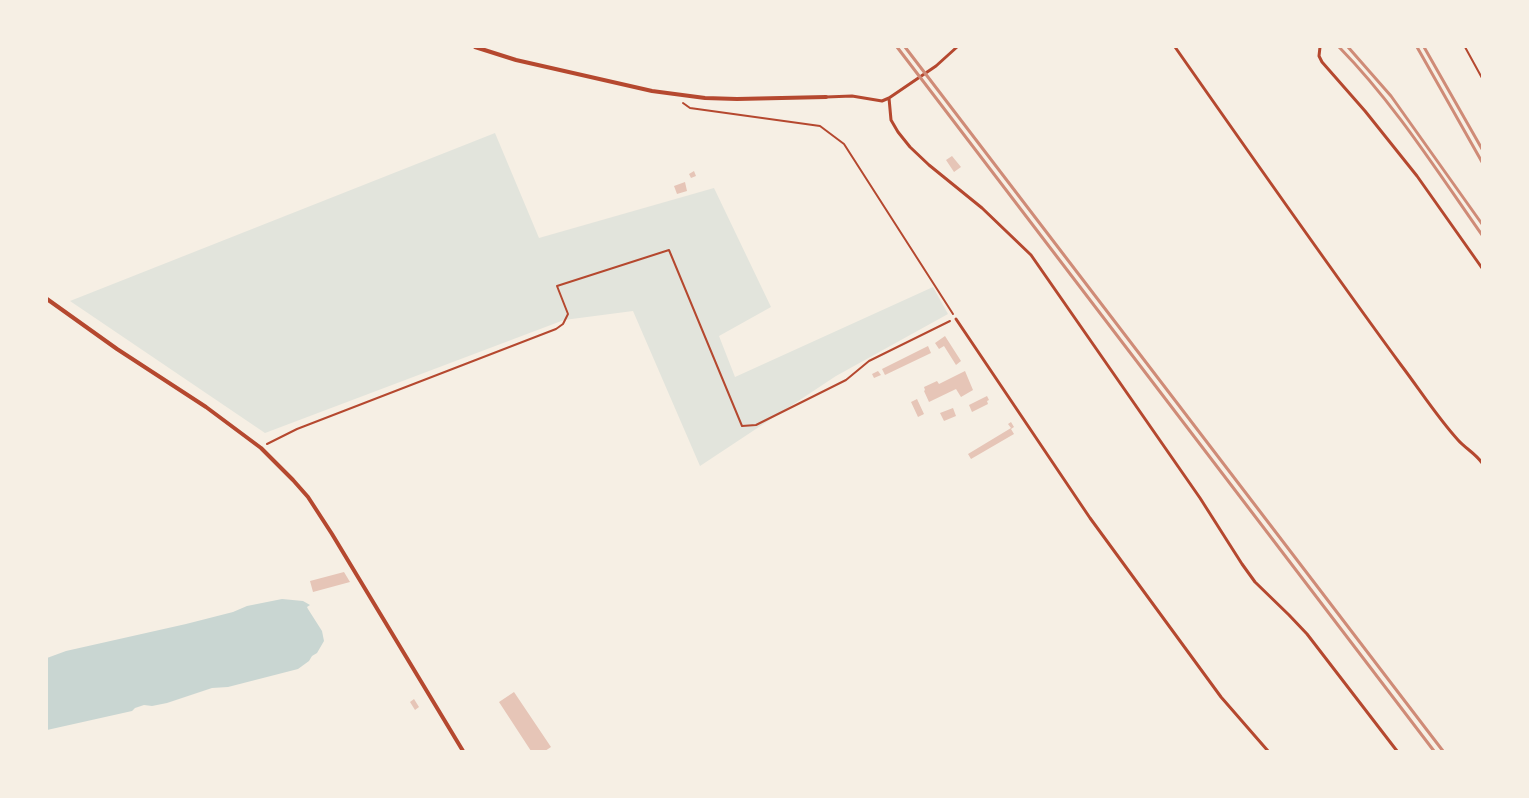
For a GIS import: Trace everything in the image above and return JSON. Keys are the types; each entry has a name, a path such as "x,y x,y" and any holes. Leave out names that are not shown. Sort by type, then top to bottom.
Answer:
{"street":[{"path":"475,47 516,60 652,91 721,99 826,97"},
{"path":"47,299 117,348 206,407 261,448 284,470 308,497 328,528 463,751"}],"lane":[{"path":"826,97 852,96 882,101 889,98 936,66 957,47"},
{"path":"1175,47 1356,304 1457,439 1482,462"},
{"path":"1320,47 1319,56 1322,62 1417,176 1482,268"},
{"path":"889,98 891,120 910,147 929,165 982,208 1031,255 1200,498 1255,582 1307,634 1397,751"},
{"path":"956,318 1090,518 1221,697 1268,751"}],"path":[{"path":"1465,47 1482,78"},
{"path":"261,448 297,429 556,329 563,324 568,314 557,286 669,250 742,426 756,425 846,380 869,361 956,318 844,144 820,126 690,108 677,100"}],"shaded area":[{"path":"495,133 539,238 714,188 771,307 719,336 735,377 933,287 948,314 836,376 700,466 633,311 564,320 265,433 70,301"},
{"path":"282,599 303,601 310,605 307,607 322,631 324,641 317,653 298,669 228,687 212,688 167,703 152,706 144,705 135,708 132,711 47,730 47,658 66,651 186,624 233,612 247,606"}],"building":[{"path":"952,156 961,167 954,172 946,160"},
{"path":"694,171 696,176 691,178 689,174"},
{"path":"685,182 687,191 677,194 674,186"},
{"path":"945,336 961,361 956,365 944,346 939,349 935,343"},
{"path":"928,346 931,353 885,375 882,369"},
{"path":"878,371 881,375 874,378 872,374"},
{"path":"965,371 973,390 961,397 956,389 929,402 924,391 924,387 937,381 939,384"},
{"path":"987,396 989,400 987,401 988,404 972,412 969,405"},
{"path":"917,399 924,414 918,417 911,402"},
{"path":"953,408 956,416 944,421 940,413"},
{"path":"1011,422 1014,427 1011,429 1014,434 971,459 968,454 1011,428 1008,424"},
{"path":"344,572 350,582 313,592 310,581"},
{"path":"514,692 551,747 545,751 531,751 499,702"},
{"path":"414,699 419,707 415,710 410,702"}],"railway":[{"path":"897,47 1434,751"},
{"path":"905,47 1443,751"},
{"path":"1339,47 1397,114 1482,235"},
{"path":"1348,47 1391,96 1482,224"},
{"path":"1417,47 1482,162"},
{"path":"1424,47 1482,149"}]}
